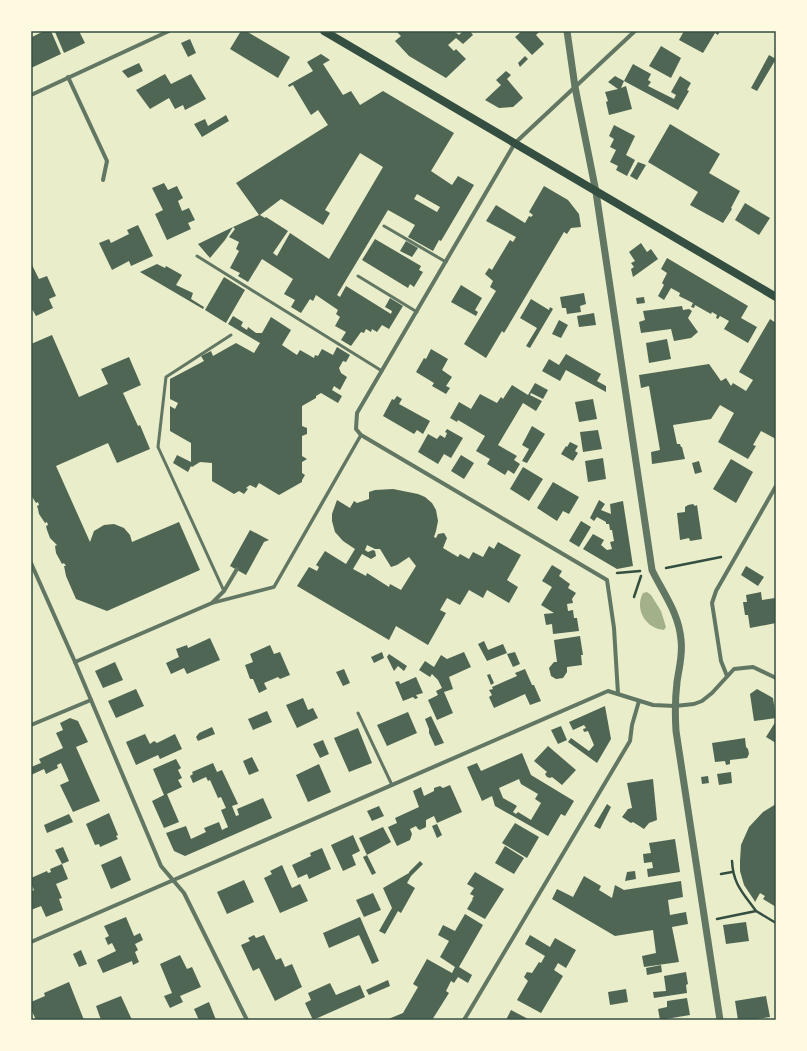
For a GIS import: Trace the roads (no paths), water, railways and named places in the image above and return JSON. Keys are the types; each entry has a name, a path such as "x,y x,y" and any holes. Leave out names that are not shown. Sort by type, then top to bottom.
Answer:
{"main road":[{"path":"324,31 776,297"}],"street":[{"path":"31,95 169,31"},
{"path":"567,31 575,87 596,192 652,570 669,601 677,621 682,640 675,706 676,731 720,1020"},
{"path":"618,694 614,628 607,580 361,435 356,428 357,413 515,143 634,31"},
{"path":"68,77 107,161 104,180"},
{"path":"76,662 212,603 274,587 361,435"},
{"path":"727,676 721,661 712,603 716,590 776,486"},
{"path":"31,562 76,662 161,866 184,893 247,1020"},
{"path":"212,603 224,591 237,570"},
{"path":"31,942 608,691 653,705 675,706 694,704 702,701 712,693 734,669 753,667 776,678"},
{"path":"31,725 92,700"},
{"path":"464,1020 630,741 632,725 639,701"}],"lane":[{"path":"384,226 446,262"},
{"path":"197,256 382,371"},
{"path":"358,276 417,312"},
{"path":"224,591 158,446 166,377 231,335"},
{"path":"358,713 392,785"}]}
